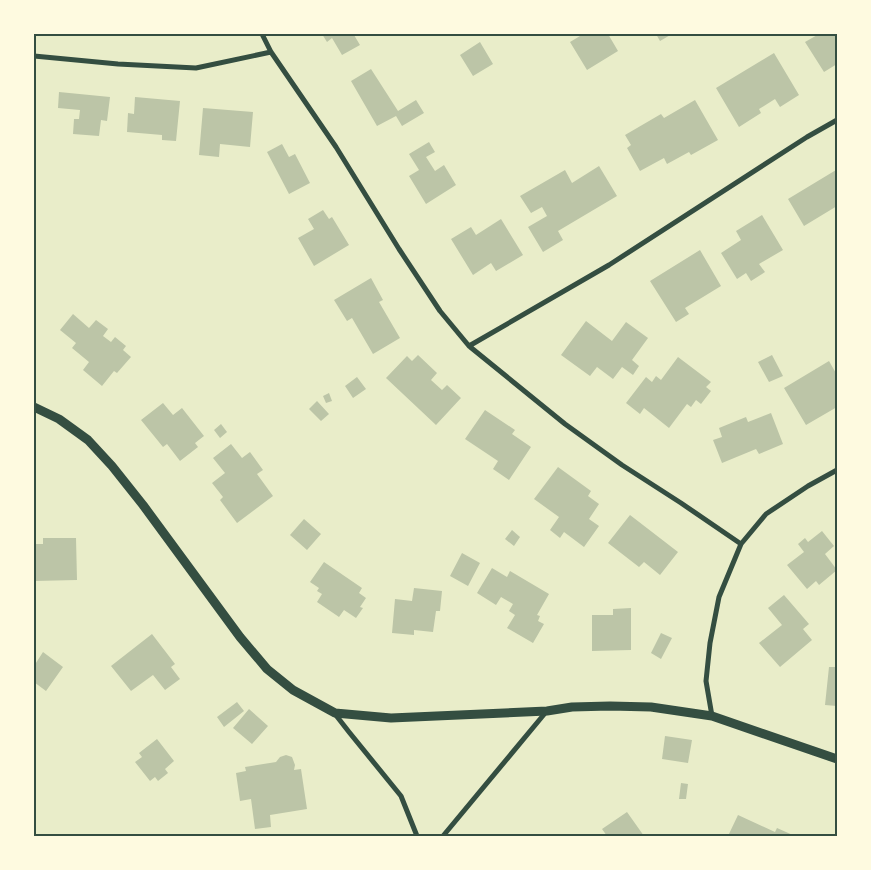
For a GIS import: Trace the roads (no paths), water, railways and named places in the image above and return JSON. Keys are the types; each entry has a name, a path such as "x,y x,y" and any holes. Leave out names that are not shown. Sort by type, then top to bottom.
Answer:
{"street":[{"path":"262,34 271,52 336,147 435,304 469,346 565,424 622,465 740,544"},
{"path":"34,56 118,64 196,68 271,52"},
{"path":"469,346 609,264 837,120"},
{"path":"34,407 59,419 88,440 112,466 240,637 267,669 294,690 335,713 391,718 582,707 652,707 712,716 837,759"},
{"path":"712,716 706,681 710,643 719,597 740,544 766,514 808,486 837,470"},
{"path":"443,836 547,710"},
{"path":"335,713 401,796 417,836"}]}
